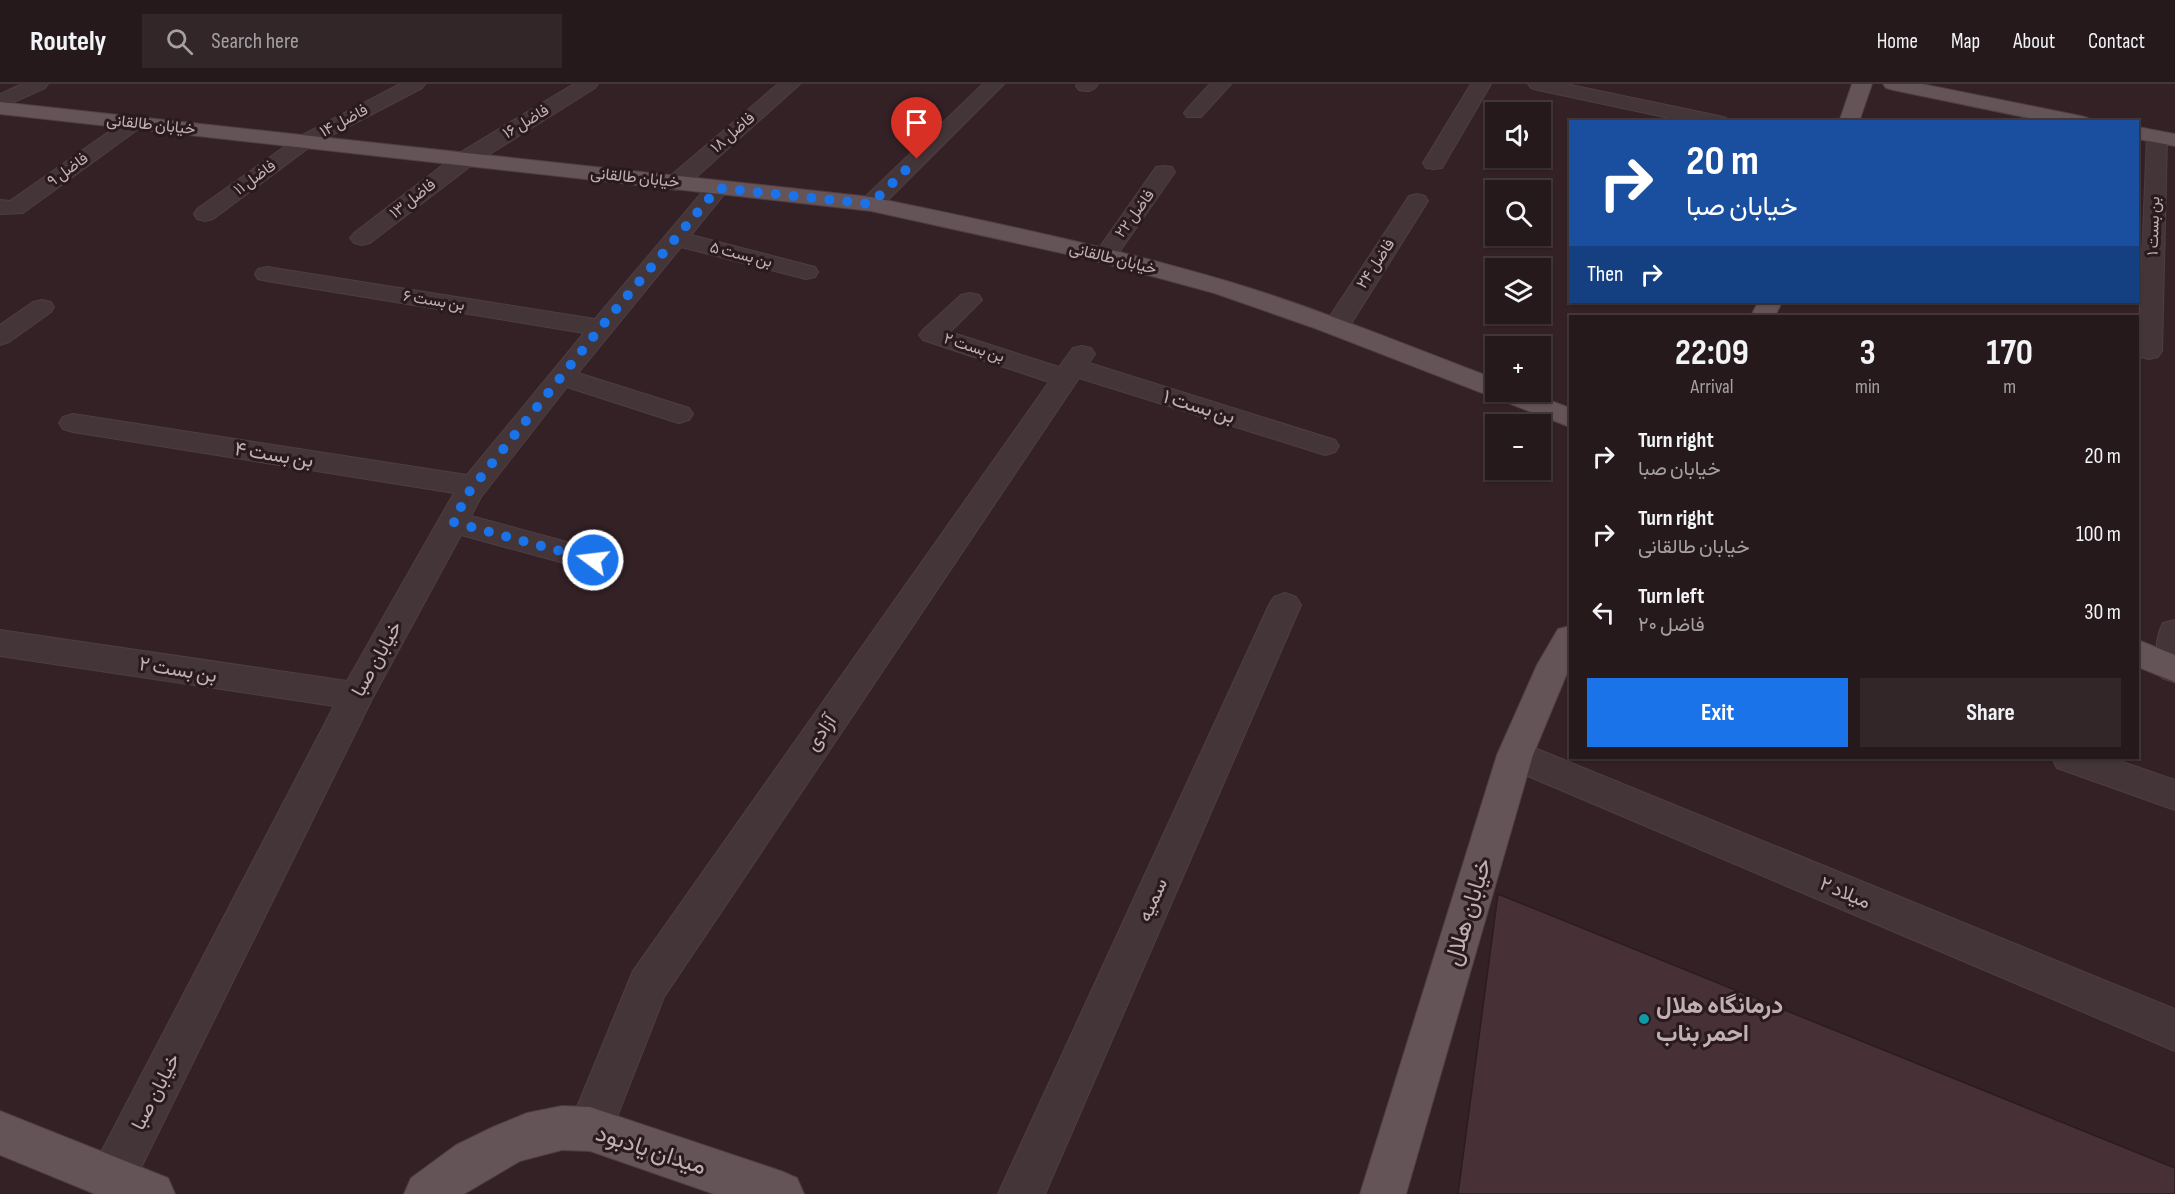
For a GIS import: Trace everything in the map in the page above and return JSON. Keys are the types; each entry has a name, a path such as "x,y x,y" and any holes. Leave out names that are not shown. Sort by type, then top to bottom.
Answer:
{"main road":[{"path":"1850,120 1862,84"},
{"path":"1893,84 2071,120"},
{"name":"خیابان طالقانی","path":"0,108 871,204 1105,256 1223,288 1335,327 1485,385"},
{"path":"1529,402 1569,418"},
{"name":"خیابان هلال","path":"1383,1194 1515,755 1554,665 1569,640"},
{"path":"2139,653 2174,669"},
{"name":"میدان یادبود","path":"428,1194 450,1174 520,1138 561,1128 590,1129 781,1194"},
{"path":"0,1133 132,1186"}],"street":[{"path":"0,102 38,84"},
{"name":"فاضل ۱۴","path":"304,142 415,84"},
{"name":"فاضل ۱۶","path":"464,160 588,84"},
{"name":"فاضل ۱۸","path":"676,183 790,84"},
{"path":"871,204 993,84"},
{"path":"1194,113 1221,84"},
{"path":"1434,163 1481,84"},
{"path":"1538,84 1709,120"},
{"name":"فاضل ۹","path":"0,207 15,208 134,123"},
{"name":"بن بست ۱","path":"2149,351 2157,136"},
{"name":"فاضل ۱۱","path":"205,214 304,142"},
{"name":"فاضل ۱۳","path":"362,238 464,160"},
{"name":"فاضل ۲۲","path":"1105,256 1164,172"},
{"name":"خیابان صبا","path":"132,1186 356,696 474,486 601,327 718,188"},
{"name":"فاضل ۲۴","path":"1335,327 1417,201"},
{"name":"بن بست ۵","path":"676,238 806,272"},
{"name":"بن بست ۶","path":"267,274 601,327"},
{"name":"بن بست ۲","path":"970,300 932,335 1073,367"},
{"path":"0,337 42,306"},
{"name":"بن بست ۱","path":"1073,367 1325,446"},
{"name":"آزادی","path":"590,1129 648,985 1073,367"},
{"path":"562,376 679,414"},
{"name":"بن بست ۴","path":"73,423 474,486"},
{"path":"453,522 593,560"},
{"name":"سمیه","path":"1021,1194 1285,605"},
{"path":"2174,669 2175,632"},
{"name":"بن بست ۲","path":"0,643 356,696"},
{"name":"میلاد ۲","path":"1515,755 2175,1030"},
{"path":"2073,759 2175,795"}],"building":[{"name":"درمانگاه هلال احمر بناب","path":"1498,894 2175,1168 2175,1194 1458,1194"}],"place":[{"name":"درمانگاه هلال احمر بناب","path":"1644,1019"}],"route":[{"path":"593,560 453,522 469,492 601,327 718,188 871,204 917,159"}]}
